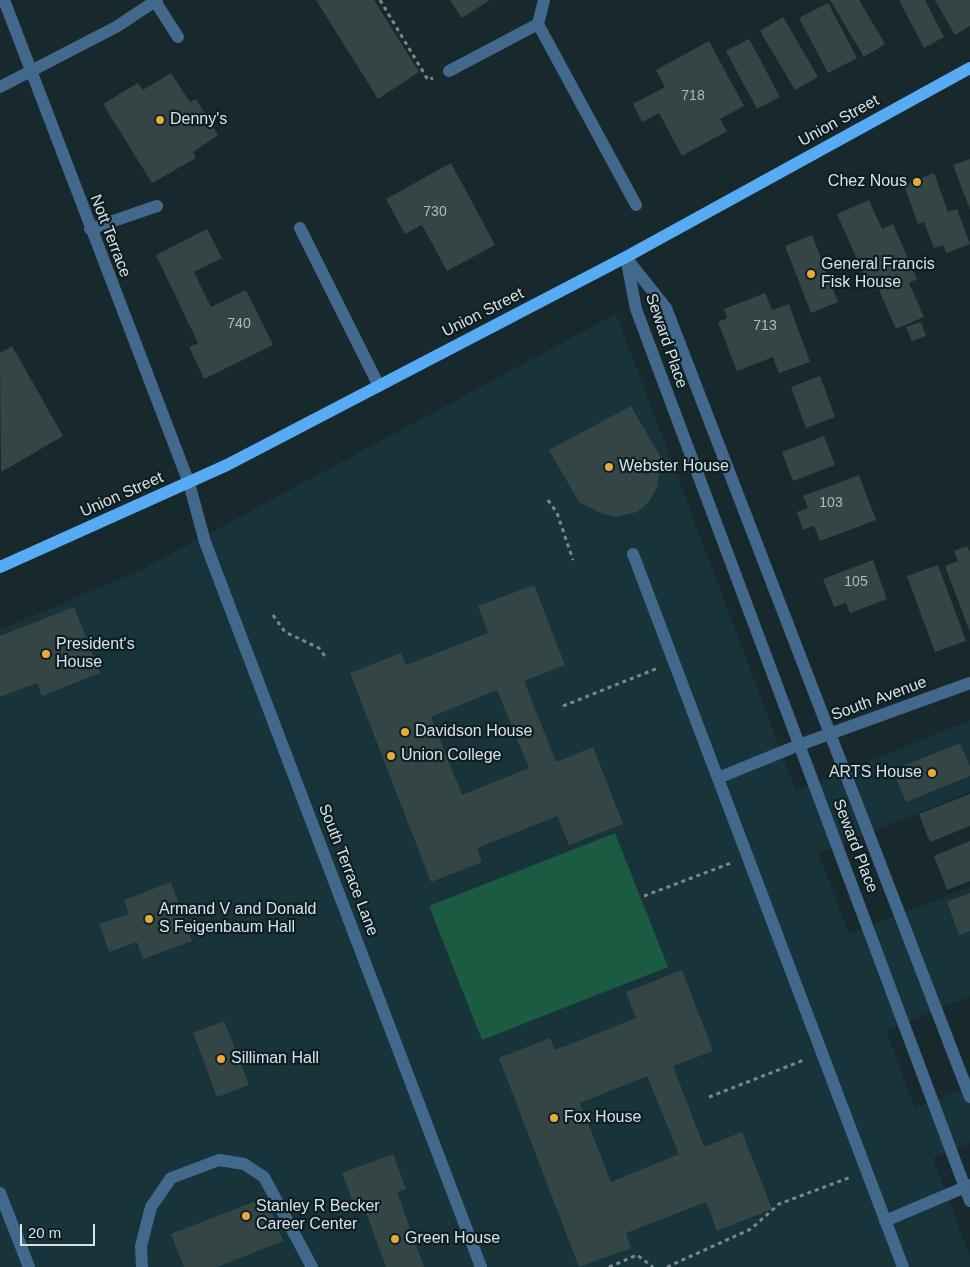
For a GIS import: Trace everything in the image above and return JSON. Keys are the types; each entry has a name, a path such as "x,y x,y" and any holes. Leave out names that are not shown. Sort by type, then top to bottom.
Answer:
{"main road":[{"name":"Union Street","path":"0,567 189,483 379,386 626,257 970,68"}],"street":[{"name":"Nott Terrace","path":"4,0 90,229 189,483"},
{"path":"544,0 538,24 636,205"},
{"path":"0,87 116,27 156,1 178,37"},
{"path":"449,71 538,24"},
{"path":"90,229 157,206"},
{"path":"300,228 379,386"},
{"name":"Seward Place","path":"626,257 666,308 970,1097"},
{"name":"Seward Place","path":"626,257 636,309 967,1186 970,1201"},
{"name":"South Terrace Lane","path":"189,483 205,542 481,1267"},
{"path":"633,554 903,1267"},
{"name":"South Avenue","path":"718,778 800,745 970,683"},
{"path":"142,1267 141,1246 151,1206 171,1178 219,1160 244,1164 264,1176 312,1267"},
{"path":"885,1221 967,1186"},
{"path":"0,1193 29,1267"}],"path":[{"path":"380,0 428,80 449,71"},
{"path":"548,500 558,513 573,560"},
{"path":"273,615 285,632 319,648 326,659"},
{"path":"563,706 674,661"},
{"path":"644,896 748,857"},
{"path":"709,1097 822,1053"},
{"path":"667,1267 751,1230 779,1204 867,1171"},
{"path":"609,1267 637,1255 653,1267"}],"shaded area":[{"name":"Union College","path":"616,314 796,791 970,720 970,792 818,853 849,934 970,887 970,996 886,1031 915,1108 970,1086 970,1143 933,1158 970,1257 970,1267 0,1267 0,630 143,569"}],"green space":[{"path":"615,833 668,967 482,1040 429,906"}],"building":[{"path":"316,0 374,0 419,72 378,99"},
{"path":"450,0 490,0 462,18"},
{"path":"830,0 859,0 885,44 864,57"},
{"path":"899,0 925,0 944,37 924,48"},
{"path":"935,0 970,0 970,26 955,35"},
{"path":"828,3 857,58 828,73 799,18"},
{"path":"783,17 818,77 795,90 760,31"},
{"path":"749,39 780,97 757,109 726,51"},
{"path":"709,41 744,106 720,119 727,131 682,156 659,113 642,122 633,104 665,87 656,70"},
{"name":"Denny's","path":"171,73 190,102 196,99 218,135 193,152 196,158 152,183 103,104 138,83 143,90"},
{"path":"970,159 970,210 953,165"},
{"path":"451,163 495,245 447,271 422,225 405,234 386,199"},
{"path":"934,173 948,212 957,209 970,244 947,253 943,245 934,248 924,222 918,224 904,185"},
{"path":"869,200 882,229 893,224 917,279 909,283 924,317 896,329 876,283 869,287 837,214"},
{"path":"207,229 222,258 194,272 211,307 246,290 273,345 204,379 189,347 198,343 156,255"},
{"name":"General Francis Fisk House","path":"812,235 838,302 811,313 785,246"},
{"path":"765,293 772,310 789,304 810,362 779,373 773,357 737,371 718,322 727,318 724,309"},
{"path":"921,322 926,336 912,341 906,327"},
{"path":"12,346 63,436 1,472 0,353"},
{"path":"820,376 835,417 806,428 791,387"},
{"name":"Webster House","path":"631,406 661,458 659,476 657,488 649,502 637,512 616,517 603,514 579,502 549,450"},
{"path":"824,436 835,465 793,481 782,452"},
{"path":"859,475 876,520 820,541 814,526 803,530 797,512 808,508 803,496"},
{"path":"967,546 970,553 970,632 945,566 958,561 954,551"},
{"path":"873,560 887,599 850,613 846,603 834,607 823,579"},
{"path":"938,565 966,641 935,652 907,576"},
{"name":"Davidson House","path":"534,585 565,665 524,681 556,762 593,747 623,824 569,845 557,816 477,848 482,862 431,882 350,673 401,653 406,665 488,633 478,606","holes":["497,690 529,768 462,795 431,717"]},
{"name":"President's House","path":"74,607 100,673 42,696 37,683 0,697 0,636"},
{"name":"ARTS House","path":"960,743 970,767 970,776 906,802 893,770"},
{"path":"970,794 970,826 930,842 919,814"},
{"path":"970,841 970,881 947,890 934,856"},
{"name":"Armand V and Donald S Feigenbaum Hall","path":"171,882 192,941 143,959 137,942 109,952 99,924 129,914 124,900"},
{"path":"970,893 970,931 959,935 947,902"},
{"name":"Fox House","path":"682,970 713,1051 673,1066 704,1147 742,1132 772,1209 717,1231 706,1202 626,1233 631,1248 579,1267 499,1058 550,1038 555,1050 636,1018 626,992","holes":["647,1076 679,1154 611,1182 580,1103"]},
{"name":"Silliman Hall","path":"224,1021 249,1085 217,1097 193,1033"},
{"name":"Green House","path":"393,1154 406,1189 397,1192 424,1267 386,1267 364,1207 356,1210 342,1173"},
{"name":"Stanley R Becker Career Center","path":"266,1197 283,1241 217,1267 184,1267 171,1234"}],"place":[{"name":"Denny's","path":"160,120"},
{"name":"Chez Nous","path":"917,182"},
{"name":"General Francis Fisk House","path":"811,274"},
{"name":"Webster House","path":"609,467"},
{"name":"President's House","path":"46,654"},
{"name":"Davidson House","path":"405,732"},
{"name":"Union College","path":"391,756"},
{"name":"ARTS House","path":"932,773"},
{"name":"Armand V and Donald S Feigenbaum Hall","path":"149,919"},
{"name":"Silliman Hall","path":"221,1059"},
{"name":"Fox House","path":"554,1118"},
{"name":"Stanley R Becker Career Center","path":"246,1216"},
{"name":"Green House","path":"395,1239"}]}
